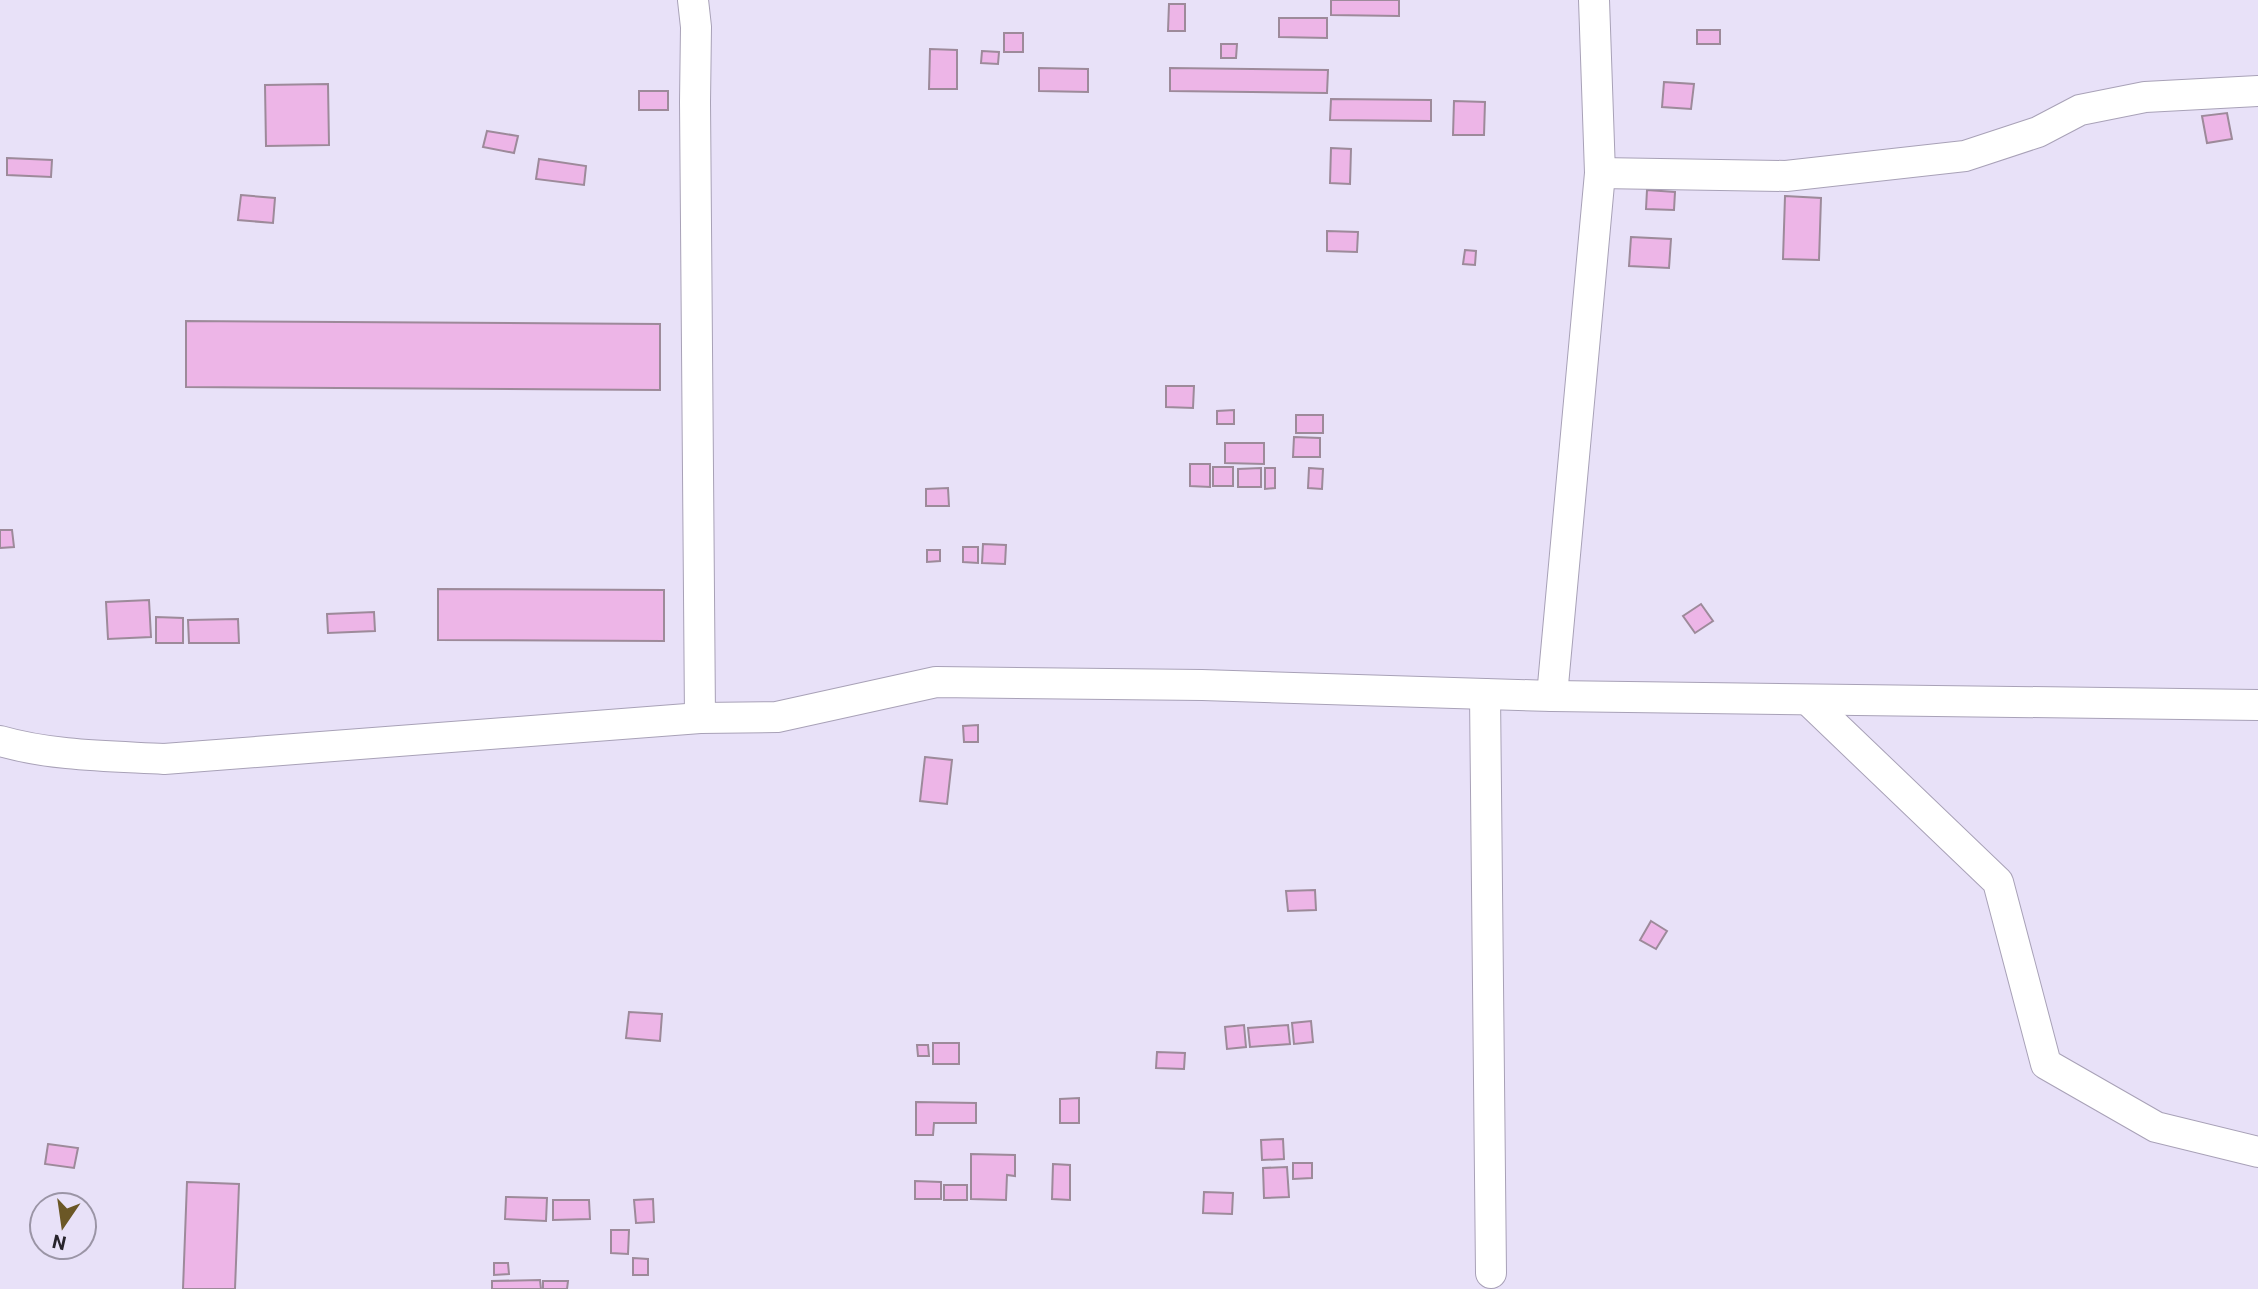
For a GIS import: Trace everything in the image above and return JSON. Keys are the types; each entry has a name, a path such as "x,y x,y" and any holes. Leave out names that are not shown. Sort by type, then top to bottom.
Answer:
{"street":[{"path":"693,0 696,27 700,718"},
{"path":"1552,696 1600,173 1594,0"},
{"path":"1600,173 1786,176 1965,156 2038,132 2080,110 2145,97 2258,91"},
{"path":"0,741 17,746 84,755 164,758 700,718 777,717 936,682 1202,685 1552,696 2258,705"},
{"path":"1485,694 1491,1273"},
{"path":"1808,700 1998,882 2046,1064 2156,1127 2258,1152"}],"building":[{"path":"1331,0 1399,0 1399,16 1331,15"},
{"path":"1169,4 1185,4 1185,31 1168,31"},
{"path":"1279,18 1327,18 1327,38 1279,37"},
{"path":"1697,30 1720,30 1720,44 1697,44"},
{"path":"1004,33 1023,33 1023,52 1004,52"},
{"path":"1221,44 1237,44 1236,58 1221,58"},
{"path":"930,49 957,50 957,89 929,89"},
{"path":"982,51 999,52 998,64 981,63"},
{"path":"1039,68 1088,69 1088,92 1039,91"},
{"path":"1170,68 1328,70 1327,93 1170,91"},
{"path":"1664,82 1694,84 1691,109 1662,107"},
{"path":"328,84 329,145 266,146 265,85"},
{"path":"639,91 668,91 668,110 639,110"},
{"path":"1331,99 1431,100 1431,121 1330,120"},
{"path":"1454,101 1485,102 1484,135 1453,135"},
{"path":"2227,113 2232,139 2207,143 2202,116"},
{"path":"487,131 518,136 514,153 483,147"},
{"path":"1331,148 1351,149 1350,184 1330,183"},
{"path":"7,158 52,160 51,177 7,175"},
{"path":"539,159 586,166 584,185 536,179"},
{"path":"1647,190 1675,192 1674,210 1646,209"},
{"path":"241,195 275,198 273,223 238,220"},
{"path":"1785,196 1821,198 1819,260 1783,259"},
{"path":"1327,231 1358,232 1357,252 1327,251"},
{"path":"1631,237 1671,239 1669,268 1629,266"},
{"path":"1465,250 1476,251 1475,265 1463,264"},
{"path":"186,321 660,324 660,390 186,387"},
{"path":"1166,386 1194,386 1193,408 1166,407"},
{"path":"1234,410 1234,424 1217,424 1217,411"},
{"path":"1296,415 1323,415 1323,433 1296,433"},
{"path":"1294,437 1320,438 1320,457 1293,457"},
{"path":"1225,443 1264,443 1264,464 1225,463"},
{"path":"1190,464 1210,464 1210,487 1190,486"},
{"path":"1213,467 1233,467 1233,486 1213,486"},
{"path":"1261,468 1261,487 1238,487 1238,469"},
{"path":"1265,468 1275,468 1275,488 1265,489"},
{"path":"1309,468 1323,469 1322,489 1308,488"},
{"path":"948,488 949,506 926,506 926,489"},
{"path":"0,530 12,530 14,547 0,548"},
{"path":"983,544 1006,545 1005,564 982,563"},
{"path":"963,547 978,547 978,563 963,562"},
{"path":"927,550 940,550 940,561 927,562"},
{"path":"438,589 664,590 664,641 438,640"},
{"path":"149,600 151,637 108,639 106,602"},
{"path":"1701,604 1713,621 1695,633 1683,616"},
{"path":"374,612 375,631 328,633 327,614"},
{"path":"156,617 183,618 183,643 156,643"},
{"path":"238,619 239,643 189,643 188,620"},
{"path":"978,725 978,742 964,742 963,726"},
{"path":"925,757 952,760 947,804 920,801"},
{"path":"1315,890 1316,910 1288,911 1286,891"},
{"path":"1651,921 1667,931 1656,949 1640,940"},
{"path":"629,1012 662,1014 660,1041 626,1038"},
{"path":"1311,1021 1313,1042 1294,1044 1292,1023"},
{"path":"1244,1025 1246,1047 1227,1049 1225,1027"},
{"path":"1288,1025 1290,1044 1250,1047 1248,1028"},
{"path":"933,1043 959,1043 959,1064 933,1064"},
{"path":"917,1045 928,1045 929,1056 918,1056"},
{"path":"1157,1052 1185,1053 1184,1069 1156,1068"},
{"path":"1079,1098 1079,1123 1060,1123 1060,1099"},
{"path":"916,1102 976,1103 976,1123 934,1123 933,1135 916,1135"},
{"path":"1283,1139 1284,1159 1262,1160 1261,1140"},
{"path":"48,1144 78,1148 74,1168 45,1164"},
{"path":"971,1154 1015,1155 1015,1176 1007,1175 1006,1200 971,1199"},
{"path":"1293,1163 1312,1163 1312,1178 1293,1179"},
{"path":"1053,1164 1070,1165 1070,1200 1052,1199"},
{"path":"1287,1167 1289,1197 1264,1198 1263,1168"},
{"path":"915,1181 941,1182 941,1199 915,1199"},
{"path":"187,1182 239,1184 235,1289 183,1289"},
{"path":"944,1185 967,1185 967,1200 944,1200"},
{"path":"1204,1192 1233,1193 1232,1214 1203,1213"},
{"path":"506,1197 547,1198 546,1221 505,1219"},
{"path":"653,1199 654,1222 636,1223 634,1200"},
{"path":"553,1200 589,1200 590,1219 553,1220"},
{"path":"611,1230 629,1230 628,1254 611,1253"},
{"path":"633,1258 648,1259 648,1275 633,1275"},
{"path":"494,1263 508,1263 509,1274 494,1275"},
{"path":"540,1280 541,1289 492,1289 492,1281"},
{"path":"543,1281 568,1281 567,1289 543,1289"}]}
